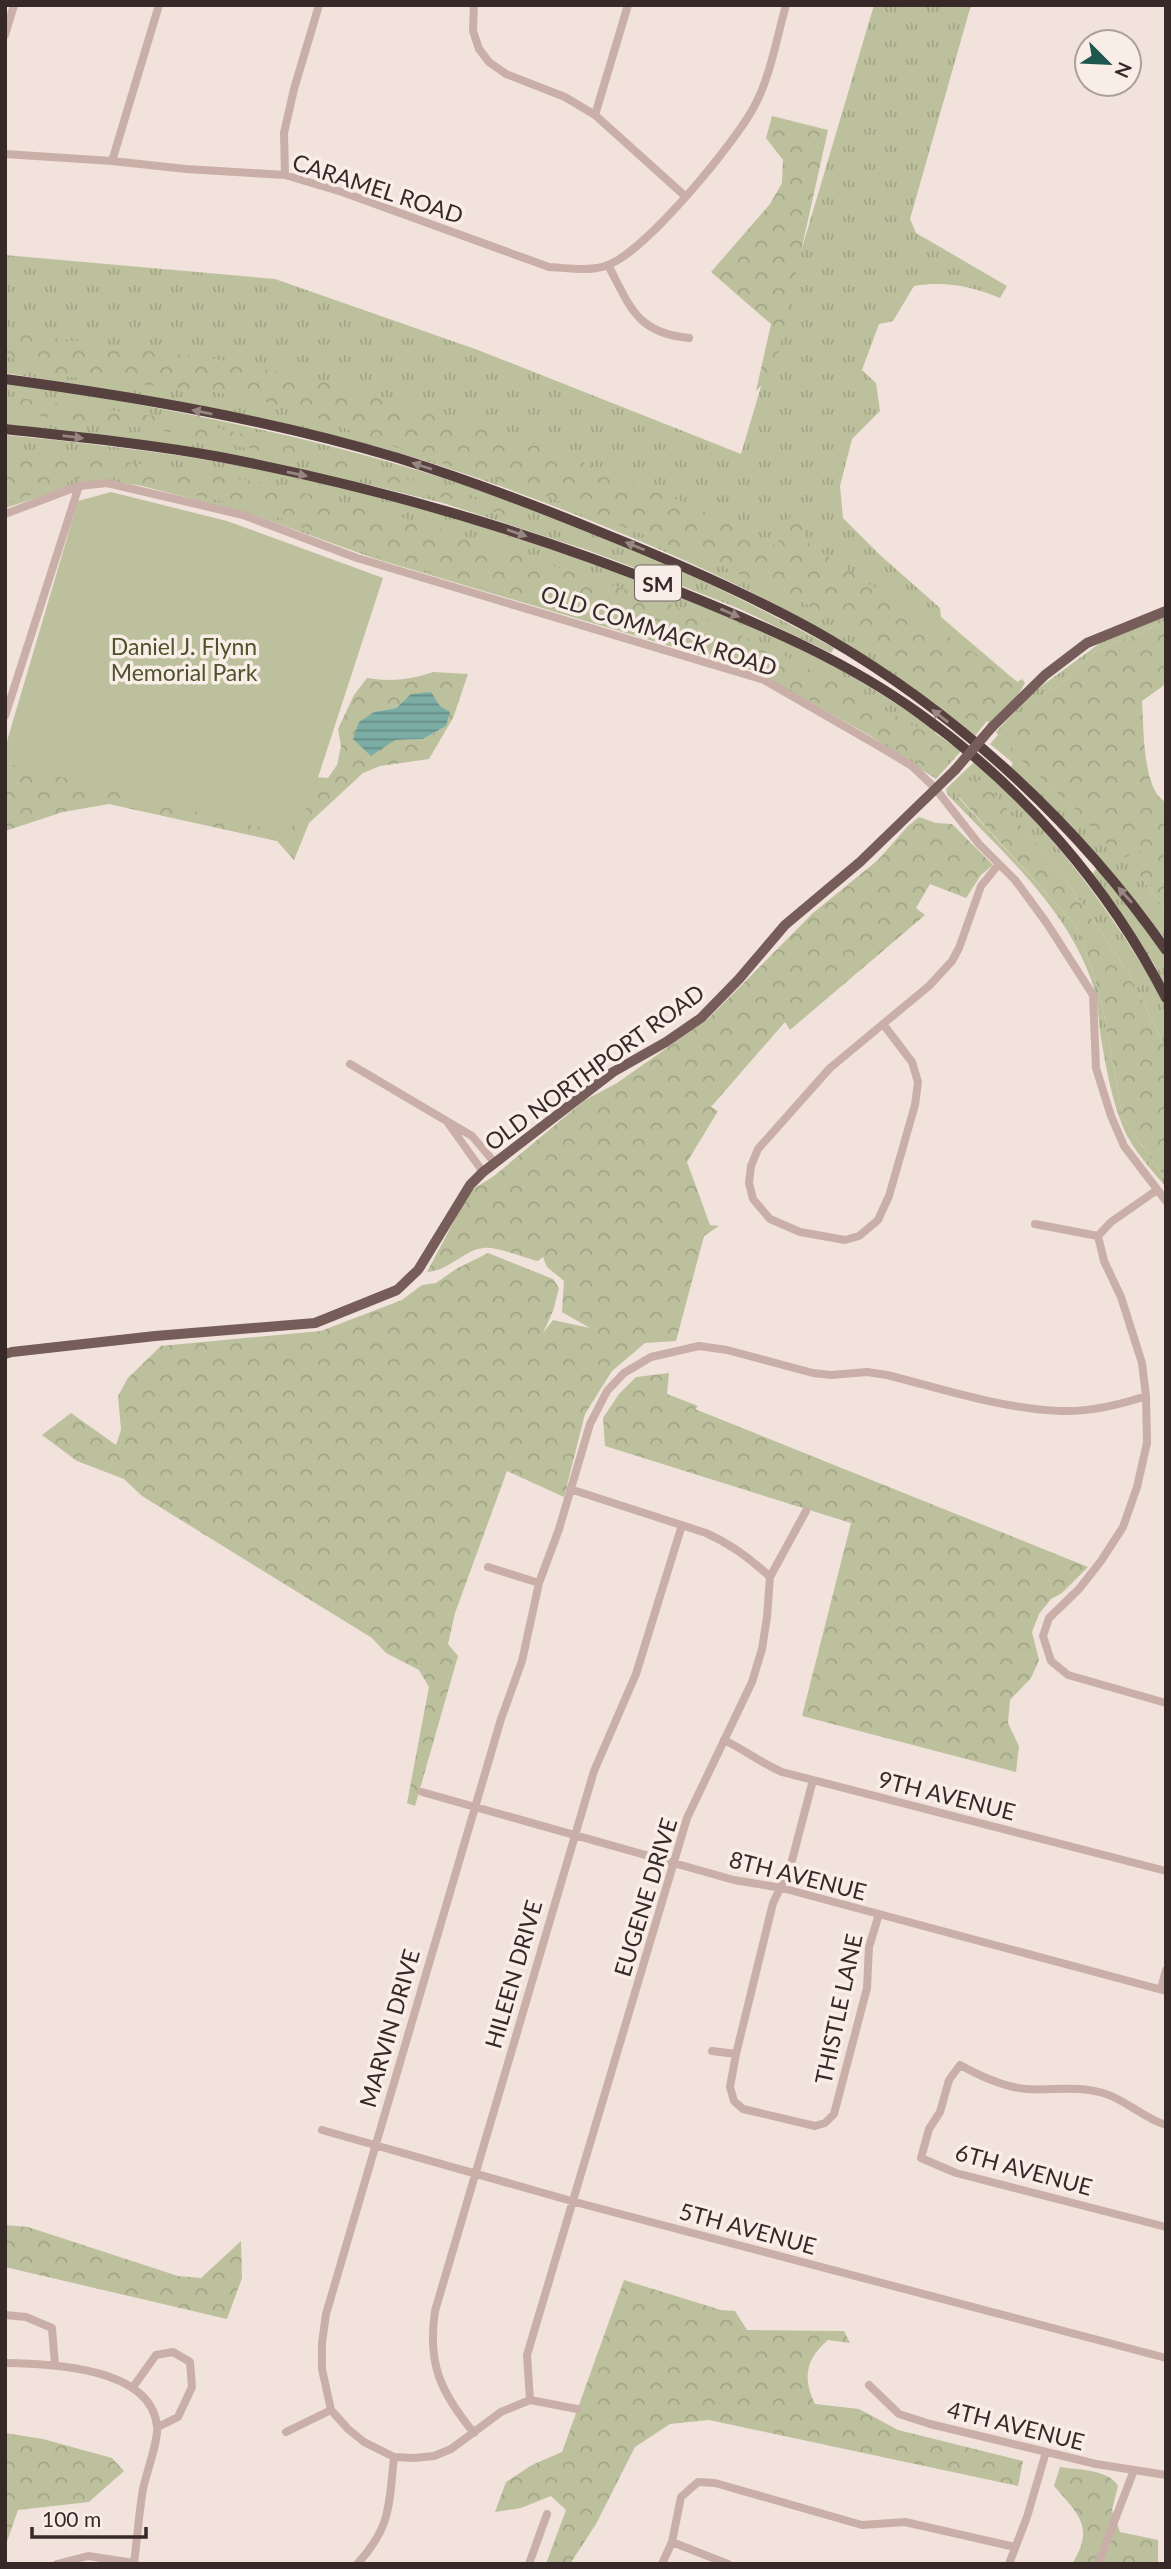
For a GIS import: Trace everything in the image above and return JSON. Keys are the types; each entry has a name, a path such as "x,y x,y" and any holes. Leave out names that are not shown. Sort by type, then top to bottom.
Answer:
{"highway":[{"name":"SM","path":"5,379 83,390 281,427 397,458 513,496 673,561 758,601 830,640 908,690 994,758 1043,805 1135,905 1166,950"},
{"name":"SM","path":"5,429 218,457 370,490 498,526 620,568 800,643 849,669 921,715 996,776 1042,819 1109,905 1166,998"}],"main road":[{"name":"OLD NORTHPORT ROAD","path":"5,1354 155,1336 315,1322 397,1290 418,1270 470,1185 483,1172 613,1072 685,1031 701,1017 739,979 785,925 894,831 1045,675 1087,643 1166,611"}],"street":[{"path":"5,35 14,5"},
{"path":"112,161 159,5"},
{"path":"285,175 285,133 289,111 319,5"},
{"path":"474,5 473,32 479,49 489,62 506,75 565,97 595,115 685,196"},
{"path":"595,115 628,5"},
{"path":"689,338 670,336 654,330 621,294 608,265 636,248 733,142 752,112 766,77 786,5"},
{"name":"CARAMEL ROAD","path":"5,154 285,175 342,192 549,267 578,269 608,265"},
{"name":"OLD COMMACK ROAD","path":"5,514 79,486 107,483 243,515 357,558 764,680 912,766 935,788 979,844 1034,904 1093,995 1096,1068 1111,1116 1124,1146 1166,1201"},
{"path":"5,716 79,486"},
{"path":"883,1024 912,1062 918,1082 915,1105 884,1209 869,1230 845,1240 784,1227 770,1219 753,1199 751,1166 758,1149 830,1068 883,1024 929,986 952,961 981,886 999,864"},
{"path":"350,1065 472,1136 495,1163"},
{"path":"446,1121 483,1172"},
{"path":"1098,1236 1111,1222 1157,1190"},
{"path":"1035,1224 1098,1236"},
{"path":"1098,1236 1104,1261 1132,1325 1142,1363 1147,1443 1137,1487 1123,1527 1079,1589 1049,1618 1043,1636 1051,1661 1068,1675 1166,1703"},
{"name":"MARVIN DRIVE","path":"331,2410 321,2369 326,2314 474,1807 522,1661 539,1583 559,1529 585,1438 596,1408 607,1391 624,1373 651,1357 699,1346 727,1350 813,1373 831,1375 867,1372 887,1375 1012,1404 1061,1411 1106,1407 1146,1396"},
{"path":"570,1489 682,1525 728,1543 746,1555 769,1577 806,1511"},
{"name":"HILEEN DRIVE","path":"474,2433 455,2410 434,2363 431,2338 435,2311 594,1771 636,1674 682,1525"},
{"path":"488,1567 539,1583"},
{"name":"EUGENE DRIVE","path":"530,2400 527,2355 575,2202 687,1818 752,1682 762,1649 769,1577"},
{"name":"9TH AVENUE","path":"724,1740 744,1749 763,1764 813,1780 1166,1871"},
{"path":"712,2050 736,2054 773,1903 790,1868 813,1780"},
{"name":"8TH AVENUE","path":"422,1792 734,1880 782,1888 1163,1990"},
{"name":"THISTLE LANE","path":"736,2054 730,2087 734,2101 743,2109 800,2124 815,2126 825,2123 834,2114 867,1988 869,1947 879,1914"},
{"path":"1163,1990 1166,1970"},
{"name":"6TH AVENUE","path":"1166,2125 1104,2093 1066,2087 1025,2089 982,2078 960,2065 949,2080 940,2112 929,2129 921,2158 956,2173 1166,2227"},
{"name":"5TH AVENUE","path":"321,2130 575,2202 1166,2358"},
{"path":"5,2315 26,2317 52,2328 55,2365"},
{"path":"132,2387 156,2355 173,2352 190,2362 192,2387 178,2417 158,2427"},
{"path":"5,2363 55,2365 88,2370 132,2387 148,2402 158,2427 143,2490 134,2563 88,2556 57,2564"},
{"name":"4TH AVENUE","path":"869,2385 899,2414 1016,2446 1096,2464 1166,2474"},
{"path":"286,2432 331,2410 364,2442 394,2457 414,2458 434,2456 451,2449 500,2412 530,2400 577,2409"},
{"path":"1009,2564 1046,2452"},
{"path":"357,2564 373,2546 385,2526 394,2457"},
{"path":"1098,2564 1134,2470"},
{"path":"662,2564 672,2542 681,2497 698,2482 715,2483 862,2525 905,2522 1015,2547"},
{"path":"529,2564 547,2514"},
{"path":"672,2542 728,2564"}],"green space":[{"path":"874,5 971,5 910,219 916,233 1007,286 1000,298 958,286 914,286 893,321 879,324 862,370 876,383 880,411 852,439 840,486 843,518 940,608 941,617 1017,682 1022,679 1025,683 1018,695 990,723 987,721 975,736 898,678 777,605 691,563 543,502 436,464 319,432 185,404 5,373 5,255 275,279 478,350 741,454"},
{"path":"772,116 828,130 774,373 756,391 771,324 711,272 770,204 782,183 783,160 766,138"},
{"path":"5,332 216,359 340,385 545,447 695,507 776,546 794,509 810,545 1018,682 974,725 848,623 724,567 534,491 428,459 304,413 263,401 210,391 59,376 33,368 10,357 5,358"},
{"path":"5,382 110,399 266,431 369,456 474,488 632,549 734,596 834,648 831,653 740,609 587,550 443,503 361,483 5,425"},
{"path":"5,396 168,418 292,444 516,512 516,518 297,458 154,429 5,412"},
{"path":"5,435 126,448 247,467 387,499 524,540 706,606 796,645 885,697 936,730 935,733 961,751 936,779 869,735 754,671 373,558 254,515 142,486 111,481 77,485 5,508"},
{"path":"5,451 74,454 264,483 423,523 674,606 770,648 953,747 931,770 756,669 358,551 260,510 110,476 82,477 5,504"},
{"name":"Daniel J. Flynn Memorial Park","path":"111,492 227,521 383,578 309,805 286,834 5,763 5,748 78,501"},
{"path":"1166,615 1166,621 1094,652 1061,684 1035,700 1012,751 1076,810 1140,850 1140,876 1166,911 1166,940 1092,850 1011,767 1013,763 990,744 998,735 996,732 1032,693 1107,638"},
{"path":"1166,621 1166,676 1163,686 1142,701 1148,772 1158,796 1166,802 1166,911 1140,876 1140,851 1121,859 1076,810 1011,751 1011,723 1035,700 1061,684 1094,652"},
{"path":"433,672 468,674 453,718 429,759 380,766 363,773 309,823 294,860 277,841 109,804 63,812 5,831 5,753 328,778 337,765 341,746 338,729 354,695 367,678 392,680","holes":["411,694 446,726 423,739 395,740 374,712 396,708"]},
{"path":"974,762 1020,806 1062,852 1118,927 1161,996 1167,1015 1166,1048 1129,974 1066,880 983,781 971,782 957,796 1076,926 1103,1009 1123,1118 1166,1180 1166,1187 1131,1143 1119,1117 1106,1065 1094,989 1066,928 1030,880 947,794 946,789"},
{"path":"983,780 1066,880 1129,974 1166,1048 1166,1180 1123,1118 1103,1009 1076,926 957,795 971,781"},
{"path":"919,817 936,823 952,824 993,865 981,875 966,898 930,884 916,908 925,915 790,1030 785,1022 711,1107 718,1111 687,1162 710,1225 719,1226 704,1236 676,1341 645,1343 612,1371 585,1414 564,1497 507,1471 455,1613 448,1644 458,1656 415,1806 407,1803 429,1687 419,1670 386,1653 372,1638 142,1496 124,1479 77,1461 42,1435 71,1413 116,1445 121,1430 118,1396 128,1378 161,1346 321,1331 402,1300 422,1285 436,1283 456,1269 488,1253 553,1279 559,1288 543,1333 553,1320 590,1328 562,1312 564,1281 547,1267 543,1257 538,1261 503,1250 483,1248 435,1271 427,1272 470,1191 494,1176 585,1100 617,1083 708,1019 813,913 878,860"},
{"path":"1097,868 1166,957 1166,988 1154,964 1093,873"},
{"path":"669,1373 667,1394 698,1406 695,1409 1088,1567 1062,1593 1051,1599 1039,1614 1032,1632 1039,1660 1031,1678 1010,1700 1008,1723 1019,1746 1016,1772 802,1716 851,1523 605,1446 603,1418 619,1394 636,1377"},
{"path":"5,2225 28,2227 178,2276 201,2278 241,2241 242,2278 227,2319 5,2267"},
{"path":"624,2280 721,2310 735,2311 747,2330 844,2331 850,2343 828,2340 811,2361 808,2385 815,2404 859,2409 898,2430 1023,2461 1018,2486 709,2420 670,2424 635,2447 596,2524 570,2564 546,2564 566,2510 551,2496 521,2508 495,2512 506,2482 532,2465 562,2452"},
{"path":"5,2433 43,2439 112,2458 124,2471 89,2502 18,2510 5,2547"},
{"path":"1060,2467 1092,2471 1114,2480 1118,2486 1112,2510 1120,2532 1158,2540 1158,2564 1072,2564 1079,2551 1083,2531 1077,2514 1054,2486"}],"water":[{"path":"431,692 440,706 450,712 446,726 423,739 395,740 371,756 353,739 359,722 374,712 396,708 411,694"}]}
